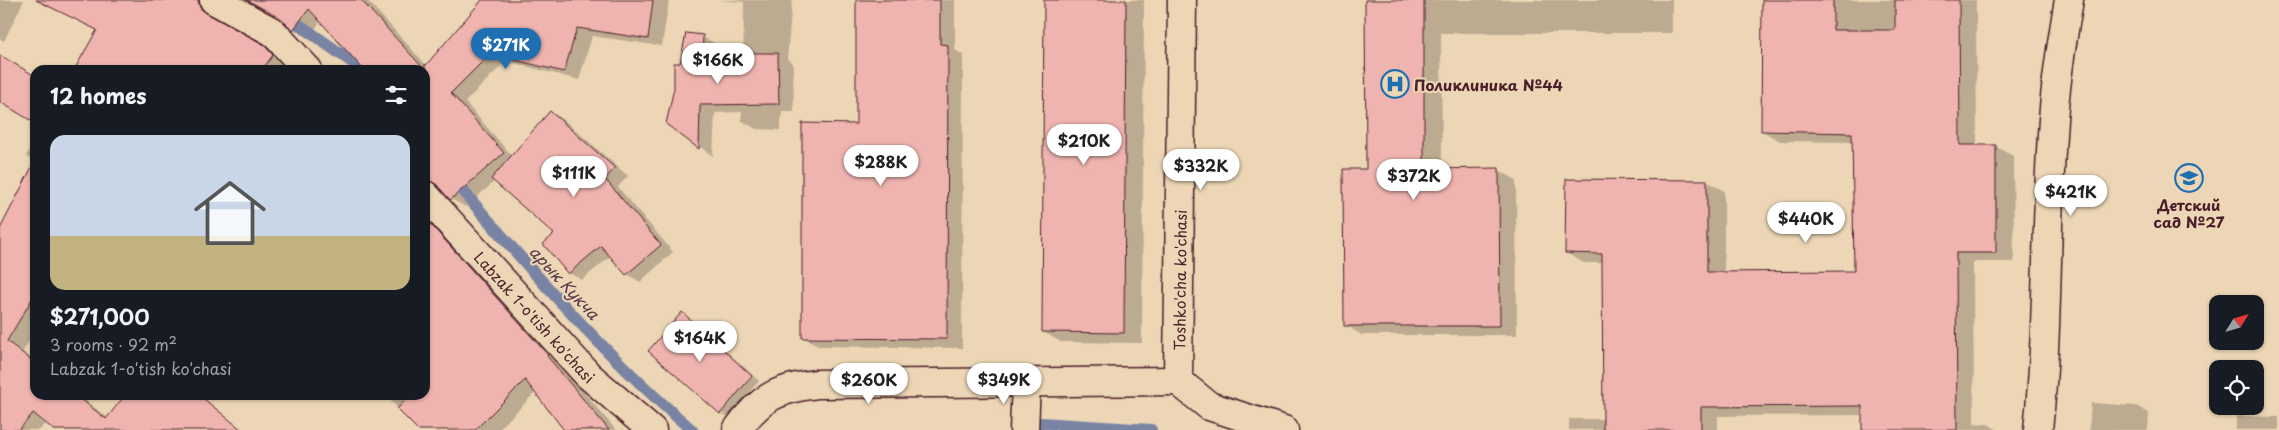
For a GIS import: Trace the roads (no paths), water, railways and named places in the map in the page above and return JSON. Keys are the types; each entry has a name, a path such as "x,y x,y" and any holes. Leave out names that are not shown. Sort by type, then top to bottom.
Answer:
{"street":[{"path":"214,0 273,32 303,65"},
{"name":"Toshko'cha ko'chasi","path":"1178,381 1182,0"},
{"path":"2038,430 2044,375 2053,121 2061,47 2069,0"},
{"name":"Labzak 1-o'tish ko'chasi","path":"430,201 588,375 652,430"},
{"path":"744,420 783,391 817,384 1178,381 1210,406 1284,430"},
{"path":"1024,430 1026,383"}],"waterway":[{"name":"арык Кукча","path":"264,0 356,65"},
{"name":"арык Кукча","path":"451,177 537,276 597,340 627,371 692,430"},
{"name":"арык Кукча","path":"1025,430 1040,423 1151,430"}],"place":[{"name":"Поликлиника №44","path":"1395,84"},
{"name":"Детский сад №27","path":"2189,178"}]}
